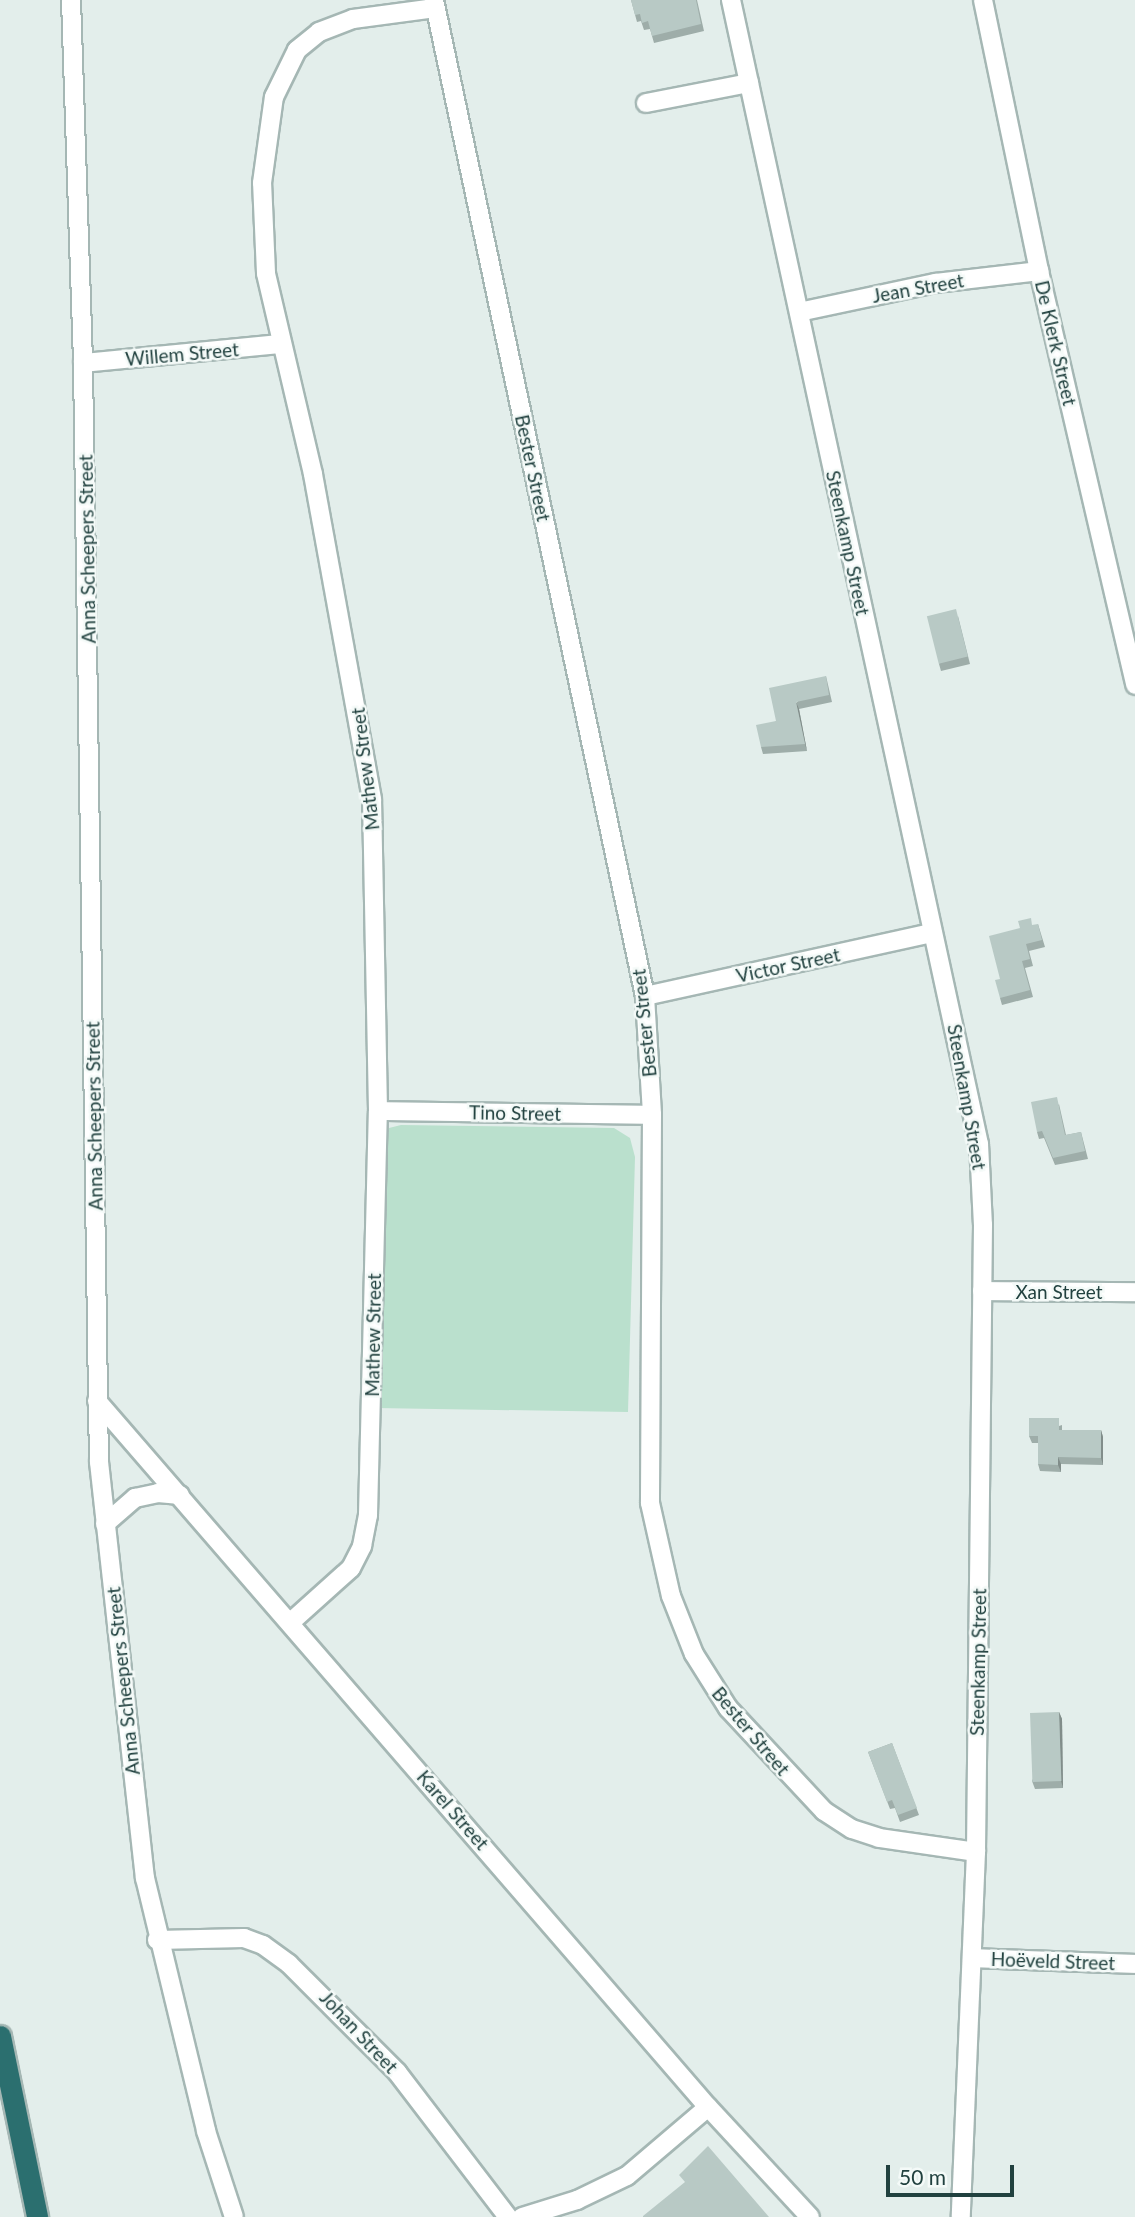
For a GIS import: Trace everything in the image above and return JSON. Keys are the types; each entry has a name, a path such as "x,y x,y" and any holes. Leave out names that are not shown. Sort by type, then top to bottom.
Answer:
{"highway":[{"path":"0,2036 37,2217"}],"street":[{"name":"Anna Scheepers Street","path":"71,0 83,363 97,1401 105,1524 145,1878 157,1940 206,2132 234,2217"},
{"name":"Steenkamp Street","path":"732,0 930,933 965,1067 979,1144 982,1292 976,1852 961,2217"},
{"name":"De Klerk Street","path":"982,0 1039,271 1135,685"},
{"name":"Mathew Street","path":"292,1622 351,1567 366,1532 378,1111 372,799 316,487 281,344 261,225 269,127 284,71 297,50 319,32 394,10 435,4"},
{"name":"Bester Street","path":"435,4 645,996 652,1115 650,1503 671,1596 694,1654 728,1708 824,1811 852,1829 878,1838 976,1852"},
{"path":"646,103 749,83"},
{"name":"Jean Street","path":"799,312 936,283 1039,271"},
{"name":"Willem Street","path":"83,363 281,344"},
{"name":"Victor Street","path":"645,996 930,933"},
{"name":"Tino Street","path":"378,1111 652,1115"},
{"name":"Xan Street","path":"982,1292 1135,1292"},
{"name":"Karel Street","path":"97,1401 292,1622 708,2107 810,2217"},
{"path":"105,1524 135,1498 158,1493 180,1495"},
{"name":"Johan Street","path":"157,1940 244,1938 289,1964 397,2072 508,2217"},
{"name":"Hoëveld Street","path":"972,1958 1135,1964"},
{"path":"522,2217 577,2200 627,2176 708,2107"}],"green space":[{"path":"401,1125 614,1128 630,1138 635,1157 628,1412 376,1408 383,1137 389,1128"}],"building":[{"path":"631,0 696,0 701,24 652,36 648,21 642,23 640,14 635,15"},
{"path":"956,609 968,657 939,664 927,616"},
{"path":"826,676 829,695 796,702 805,744 761,747 756,725 776,721 769,688"},
{"path":"1031,918 1032,925 1038,924 1042,940 1026,944 1030,959 1022,961 1030,990 1000,998 995,980 1000,979 989,936 1020,928 1018,921"},
{"path":"1057,1097 1065,1135 1081,1132 1085,1151 1053,1158 1042,1131 1037,1132 1031,1102"},
{"path":"1029,1418 1059,1418 1059,1430 1101,1430 1101,1458 1058,1457 1058,1465 1038,1464 1038,1436 1029,1436"},
{"path":"1059,1712 1061,1781 1032,1782 1030,1713"},
{"path":"892,1743 917,1808 898,1815 892,1800 887,1802 868,1752"},
{"path":"708,2146 769,2217 643,2217 685,2182 679,2175"}]}
